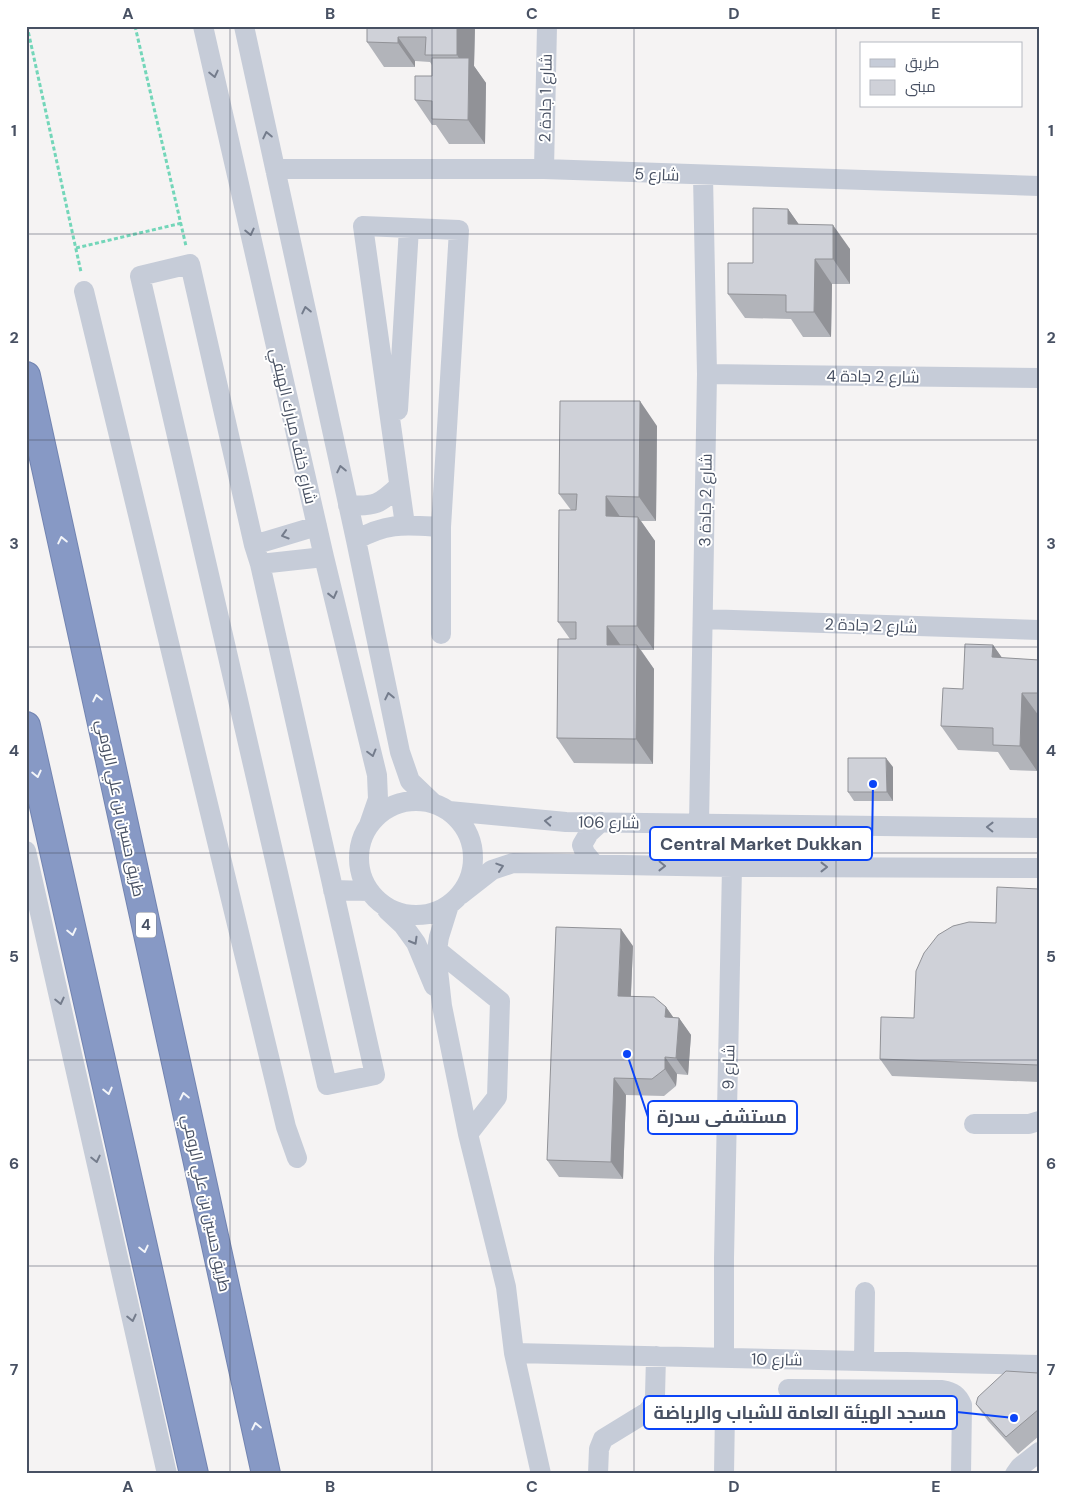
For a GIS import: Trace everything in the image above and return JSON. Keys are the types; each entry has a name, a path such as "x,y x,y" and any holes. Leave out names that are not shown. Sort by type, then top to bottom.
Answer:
{"highway":[{"name":"طريق حسين بن علي الرومي","path":"26,376 266,1474"},
{"path":"26,726 194,1474"}],"street":[{"name":"شارع خلف مبارك الهيفي","path":"203,26 324,557 378,774 378,798 369,825"},
{"path":"244,26 356,540 400,752 410,781 462,824 470,841 473,860 470,878 455,900 439,937 437,950 442,1006 468,1134 506,1287 514,1352 541,1474"},
{"name":"شارع 1 جادة 2","path":"544,169 547,26"},
{"name":"شارع 5","path":"275,169 544,169 703,176 1039,186"},
{"name":"شارع 2 جادة 3","path":"699,824 707,374 703,176"},
{"path":"405,525 363,226 459,230 441,527 441,634"},
{"path":"395,455 409,228"},
{"path":"190,264 257,554 375,1075 326,1085 140,276 190,264"},
{"path":"84,291 286,1127 297,1158"},
{"name":"شارع 2 جادة 4","path":"707,374 1039,378"},
{"path":"348,505 366,506 381,502 399,486"},
{"path":"257,554 317,526"},
{"path":"356,540 387,526 441,527"},
{"path":"257,554 324,557"},
{"name":"شارع 2 جادة 2","path":"703,619 1039,630"},
{"path":"441,807 415,801 398,804 382,812 369,825 362,838 359,852 360,872 375,898 403,925 416,943 442,1006"},
{"name":"شارع 106","path":"441,807 554,821 1039,828"},
{"path":"594,864 584,852 582,845 588,833 601,822"},
{"path":"26,851 167,1474"},
{"path":"328,870 359,852"},
{"path":"333,890 375,898 398,913 416,916 433,913 455,900 492,870 513,863 732,867 1039,868"},
{"name":"شارع 9","path":"724,1357 724,1249 732,867"},
{"path":"437,950 500,1002 497,1097 468,1134"},
{"path":"974,1124 1029,1124 1039,1121"},
{"path":"864,1360 865,1292"},
{"name":"شارع 10","path":"514,1352 1039,1365"},
{"path":"598,1474 598,1449 603,1439 647,1412 653,1405 656,1356"},
{"path":"788,1389 942,1390 952,1392 959,1397 962,1405 960,1474"},
{"path":"724,1474 725,1411"},
{"path":"1015,1474 1020,1467 1039,1452"}],"path":[{"path":"27,26 84,291"},
{"path":"135,26 190,264"},
{"path":"76,248 182,223"}],"building":[{"path":"367,26 457,26 457,55 425,55 426,37 398,37 398,43 367,42"},
{"path":"432,58 469,58 468,120 432,119 432,101 415,100 415,76 432,76"},
{"path":"753,208 788,209 788,224 833,225 833,259 815,259 814,312 786,312 786,295 728,294 728,263 753,263"},
{"path":"560,401 640,401 639,497 606,496 606,516 638,517 637,626 607,626 607,645 637,645 636,739 557,738 558,639 576,639 576,622 558,622 559,510 576,510 577,494 559,494"},
{"path":"965,644 993,645 992,657 1039,660 1039,693 1022,693 1020,746 993,745 993,728 941,726 943,688 963,689"},
{"path":"848,758 886,758 887,792 848,792"},
{"path":"997,887 1039,889 1038,1065 880,1059 881,1017 914,1018 916,971 924,953 938,935 953,926 969,922 996,923"},
{"path":"556,927 621,929 618,996 654,997 666,1007 665,1017 679,1018 676,1058 665,1057 665,1069 652,1079 614,1078 611,1162 547,1160"},
{"path":"1006,1371 1039,1374 1039,1409 1006,1437 976,1404 978,1397"}],"place":[{"name":"Central Market Dukkan","path":"873,784"},
{"name":"مستشفى سدرة","path":"627,1054"},
{"name":"مسجد الهيئة العامة للشباب والرياضة","path":"1014,1418"}]}
